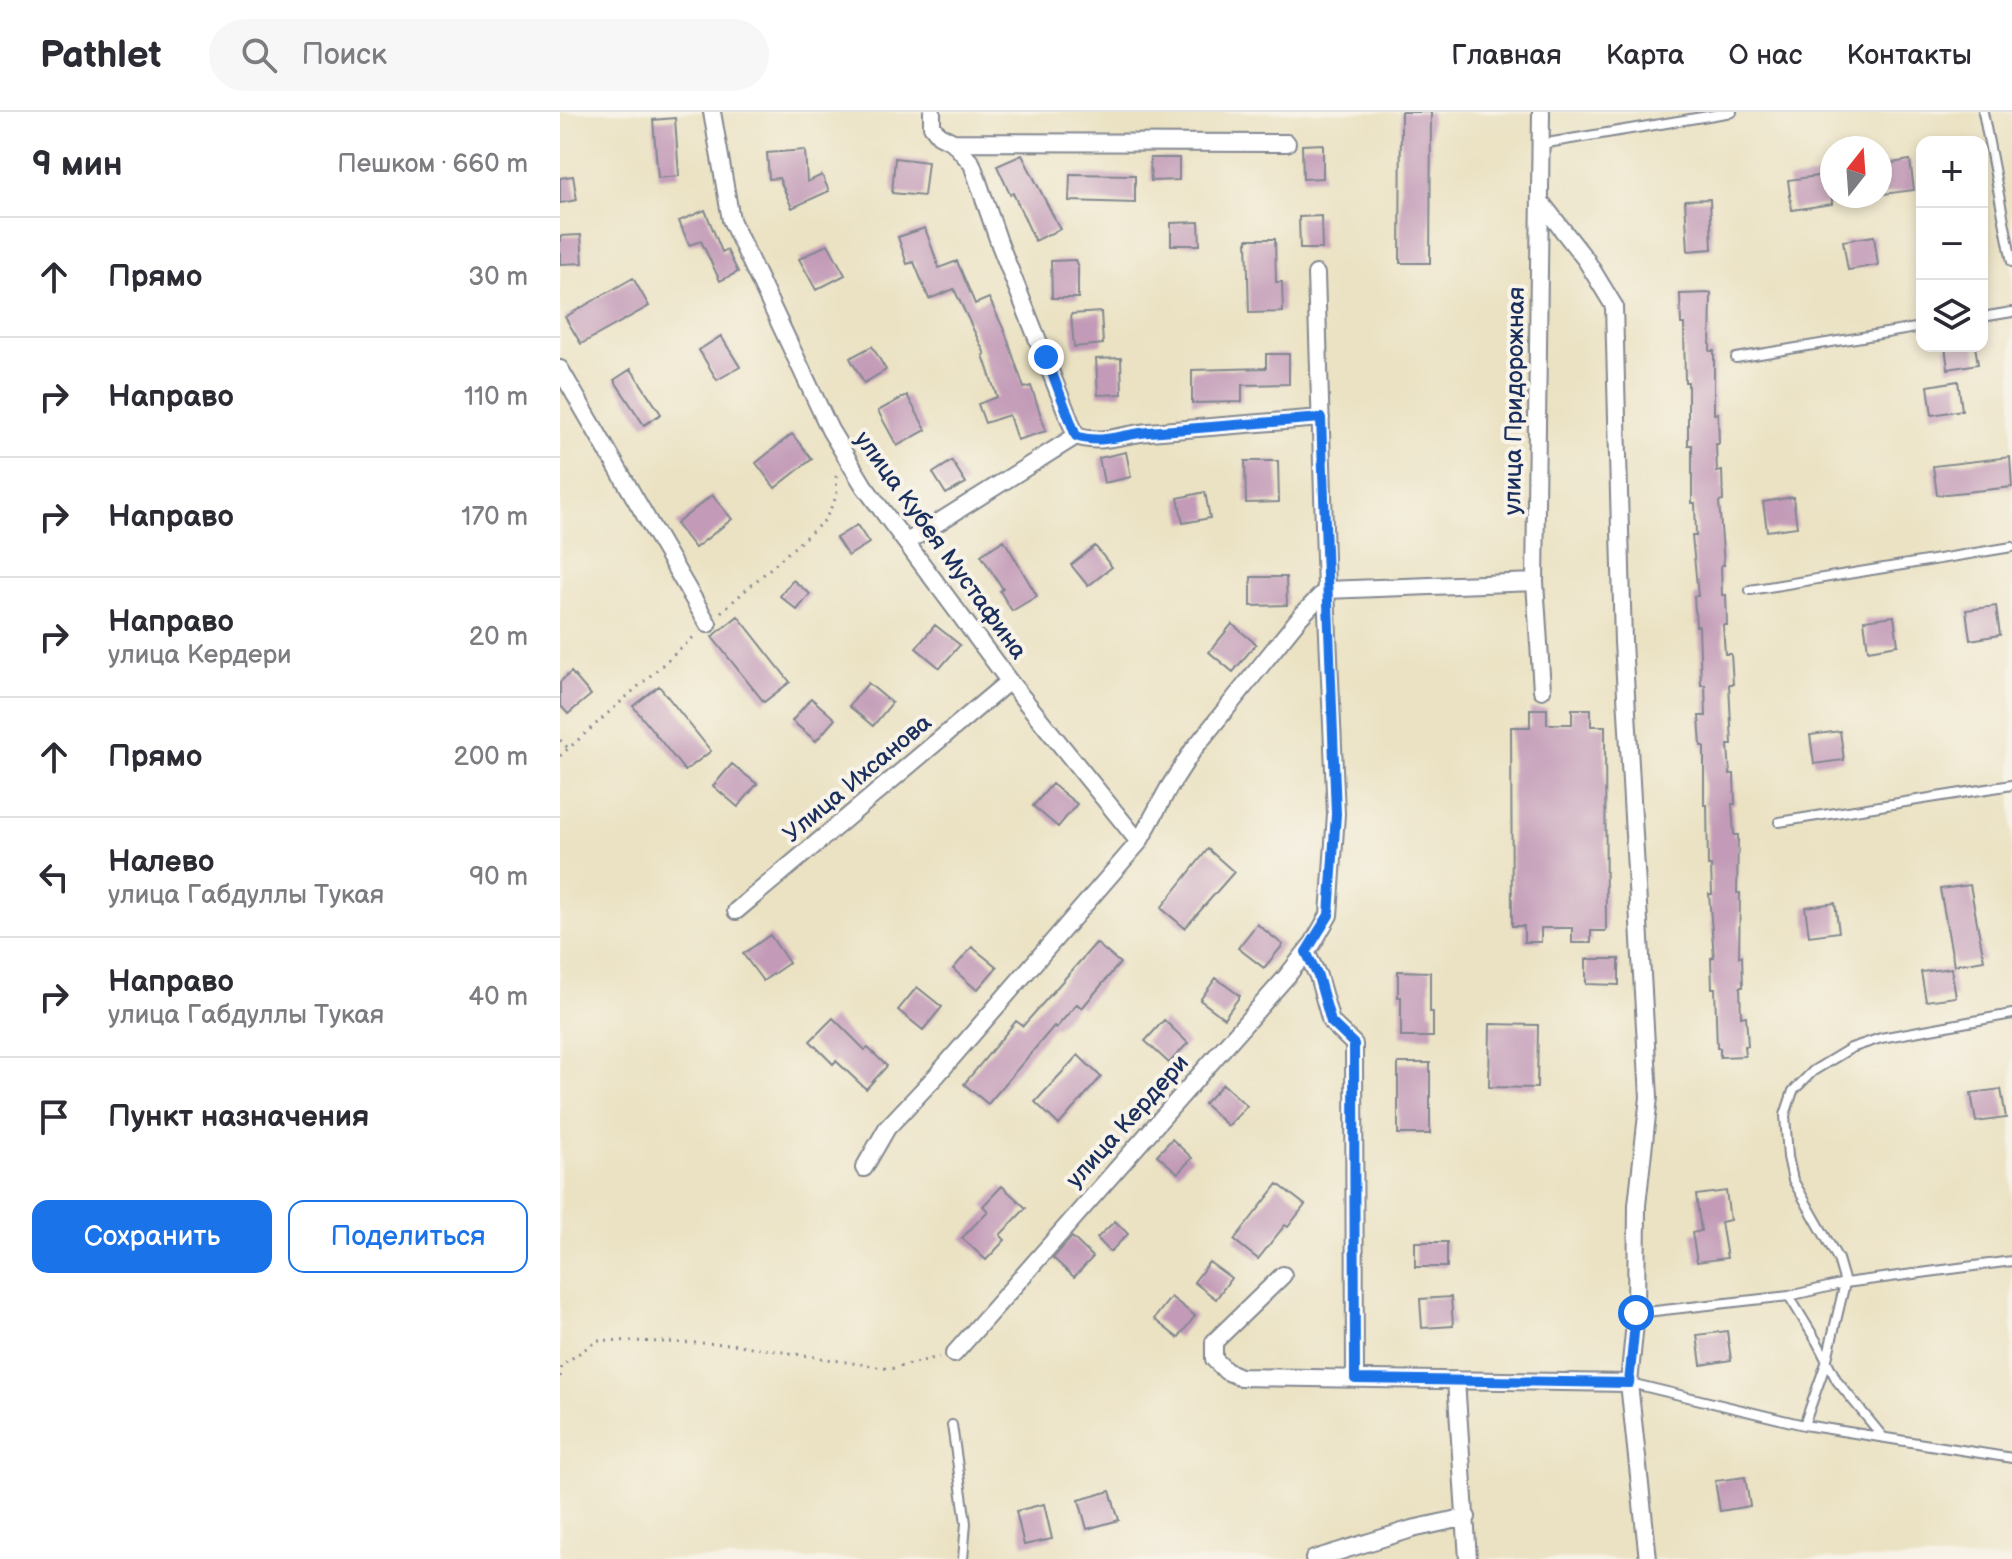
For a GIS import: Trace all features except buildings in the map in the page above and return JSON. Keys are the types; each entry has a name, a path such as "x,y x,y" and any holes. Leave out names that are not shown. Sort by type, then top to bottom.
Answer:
{"street":[{"name":"улица Кубея Мустафина","path":"712,112 731,220 830,430 864,486 1009,681 1139,842"},
{"path":"932,112 932,126 939,135 953,142 972,164 1000,245 1076,436 1104,441 1144,432 1321,418"},
{"name":"улица Придорожная","path":"1541,112 1535,582 1542,690"},
{"path":"953,142 1287,143"},
{"path":"1540,201 1586,260 1614,306 1623,642 1649,1097 1637,1205 1636,1313 1629,1383 1648,1559"},
{"path":"1316,274 1326,590"},
{"path":"560,369 708,624"},
{"path":"907,542 1076,436"},
{"path":"864,1168 887,1128 937,1075 1139,842 1193,750 1300,617 1326,590 1535,582"},
{"name":"улица Кердери","path":"954,1354 1306,952 1329,915 1336,814 1326,590"},
{"name":"Улица Ихсанова","path":"736,911 1009,681"},
{"path":"1306,952 1318,976 1331,1022 1354,1044 1355,1379"},
{"path":"1283,1275 1214,1342 1214,1359 1226,1371 1240,1377 1629,1383"},
{"path":"1456,1380 1468,1559"},
{"path":"1314,1559 1412,1529 1467,1517"}],"lane":[{"path":"1541,144 1732,112"},
{"path":"1983,112 2012,262"},
{"path":"1988,316 2012,312"},
{"path":"1736,358 1916,328"},
{"path":"1750,590 2012,547"},
{"path":"1779,822 2012,785"},
{"path":"1804,1425 1826,1363 1845,1283 1838,1259 1793,1180 1785,1115 1793,1091 1813,1071 1851,1048 1881,1038 2012,1014"},
{"path":"1636,1313 1789,1296 1845,1283 2012,1261"},
{"path":"1789,1296 1826,1363 1883,1437"},
{"path":"1629,1383 1804,1425 2012,1458"},
{"path":"952,1425 966,1523 963,1559"}],"path":[{"path":"560,756 825,520 837,495 836,467"},
{"path":"560,740 568,748"},
{"path":"560,1377 562,1365 598,1340 732,1344 890,1369 954,1354"}],"route":[{"path":"1046,357 1076,436 1088,440 1104,441 1144,432 1321,418 1336,814 1329,915 1306,952 1318,976 1331,1022 1354,1044 1355,1379 1629,1383 1636,1313"}]}
